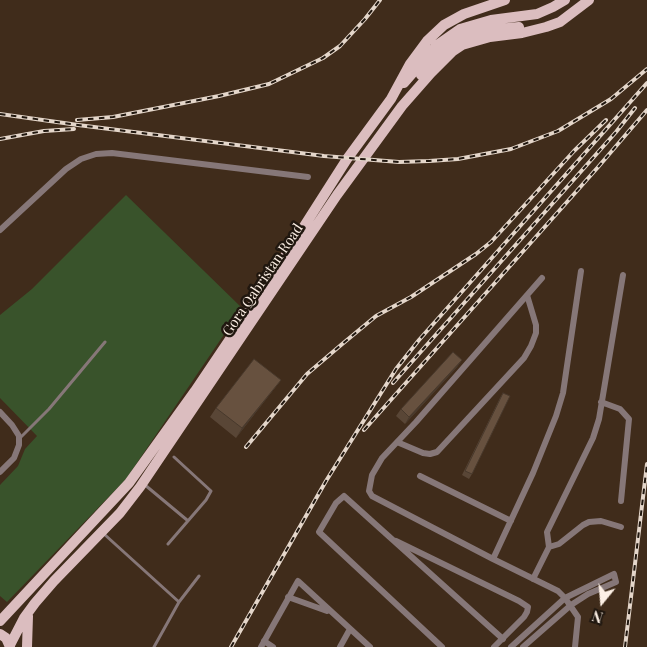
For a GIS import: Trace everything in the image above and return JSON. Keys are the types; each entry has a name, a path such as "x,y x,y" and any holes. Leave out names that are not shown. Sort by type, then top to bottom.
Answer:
{"main road":[{"name":"Gora Qabristan Road","path":"0,621 129,483 223,350 347,159 391,99 410,64 436,32 464,14 505,0"},
{"path":"402,106 418,72 437,45 460,29 491,20 537,14 565,0"},
{"path":"391,99 444,49 467,34 493,28 520,27 547,20 560,14 579,0"},
{"name":"Gora Qabristan Road","path":"10,646 28,613 54,581 120,513 143,483 337,195 402,106 430,73 453,51 462,46 490,37 546,28 560,22 589,0"},
{"path":"27,647 28,613"},
{"path":"0,634 6,638 10,646"}],"street":[{"path":"0,230 66,169 81,159 96,154 112,153 308,177"},
{"path":"493,560 539,457 556,416 563,393 580,271"},
{"path":"533,579 548,547 547,532 593,438 623,275"},
{"path":"542,278 382,458 372,475 369,491 372,496 493,560 558,591 578,617 575,647"},
{"path":"397,442 423,453 437,452 524,358 536,333 536,325 527,295"},
{"path":"601,402 620,409 629,419 621,501"},
{"path":"0,412 12,425 19,439 19,445 14,458 0,472"},
{"path":"420,476 511,521"},
{"path":"442,647 319,532 336,504 344,496 503,639"},
{"path":"548,547 559,544 589,522 601,521 621,528"},
{"path":"389,538 528,607 524,617 494,647"},
{"path":"511,647 565,598 614,574 616,582 588,594 570,605 523,647"},
{"path":"273,647 262,644 298,580 370,647"},
{"path":"288,597 331,612"},
{"path":"340,647 350,629"}],"lane":[{"path":"19,439 49,409 105,342"},
{"path":"168,544 206,500 211,491 174,457"},
{"path":"143,483 187,520"},
{"path":"101,531 179,602"},
{"path":"154,647 179,602 198,576"}],"green space":[{"path":"126,195 242,308 126,479 7,602 0,596 0,485 18,466 25,449 37,436 0,398 0,315 32,289"}],"building":[{"path":"453,352 462,360 409,417 401,409"},
{"path":"254,359 281,380 242,428 216,408"},
{"path":"503,393 510,396 472,474 465,471"}],"railway":[{"path":"77,120 113,117 269,84 323,58 340,46 380,0"},
{"path":"0,114 324,156 399,162 458,159 511,149 558,131 611,99 647,69"},
{"path":"231,647 326,481 396,369 419,340 647,83"},
{"path":"393,383 616,132 635,108"},
{"path":"364,430 647,110"},
{"path":"246,447 307,374 376,316 411,297 491,242 574,151 606,120"},
{"path":"0,139 44,131 74,129"},
{"path":"625,647 647,464"}]}
